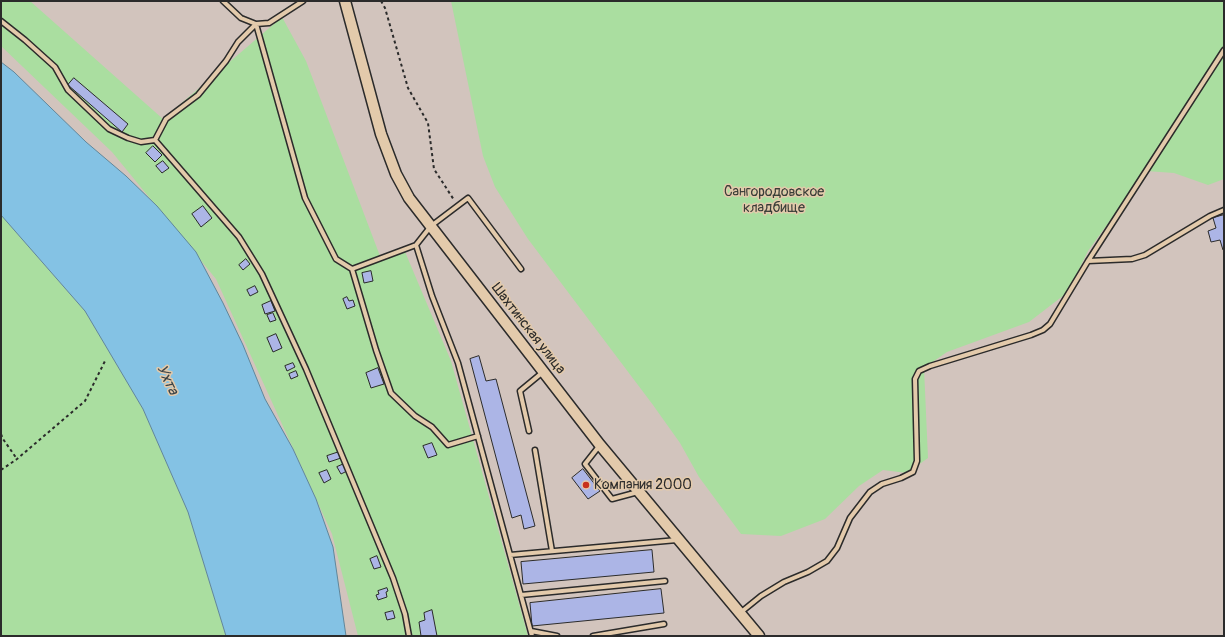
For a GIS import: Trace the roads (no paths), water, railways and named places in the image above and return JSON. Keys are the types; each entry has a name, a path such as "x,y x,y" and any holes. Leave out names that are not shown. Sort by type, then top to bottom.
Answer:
{"street":[{"name":"Шахтинская улица","path":"345,1 382,134 396,174 408,198 600,445 758,636"}],"lane":[{"path":"223,1 242,18 256,24 270,23 303,1"},
{"path":"1,21 55,67 68,90 109,129 141,142 155,140"},
{"path":"155,140 166,119 198,95 226,61 238,42 256,24"},
{"path":"256,24 305,198 336,260 352,269 376,350 391,393 414,416 432,426 448,445 478,436"},
{"path":"739,613 761,596 784,582 808,572 827,561 838,548 850,518 870,492 882,484 902,478 912,472 917,461 915,379 919,371 930,366 1031,335 1043,330 1050,324 1224,50"},
{"path":"155,140 239,237 262,274 306,369 393,578 405,614 409,636"},
{"path":"352,269 416,244 431,226 468,198 521,269"},
{"path":"1088,262 1132,259 1145,255 1210,216 1224,210"},
{"path":"416,244 432,296 458,363 531,634 557,636"},
{"path":"529,431 520,391 543,372"},
{"path":"600,445 585,464 612,499 640,492"},
{"path":"535,450 552,551"},
{"path":"510,555 678,540"},
{"path":"521,595 666,581"},
{"path":"595,636 664,624"}],"water":[{"name":"Ухта","path":"1,62 14,72 86,142 126,176 157,206 196,252 243,345 265,399 293,449 316,499 333,547 346,636 226,636 188,512 143,409 85,311 1,215"}],"place":[{"name":"Компания 2000","path":"586,485"}],"park label":[{"name":"Сангородовское кладбище","path":"774,200"}]}
